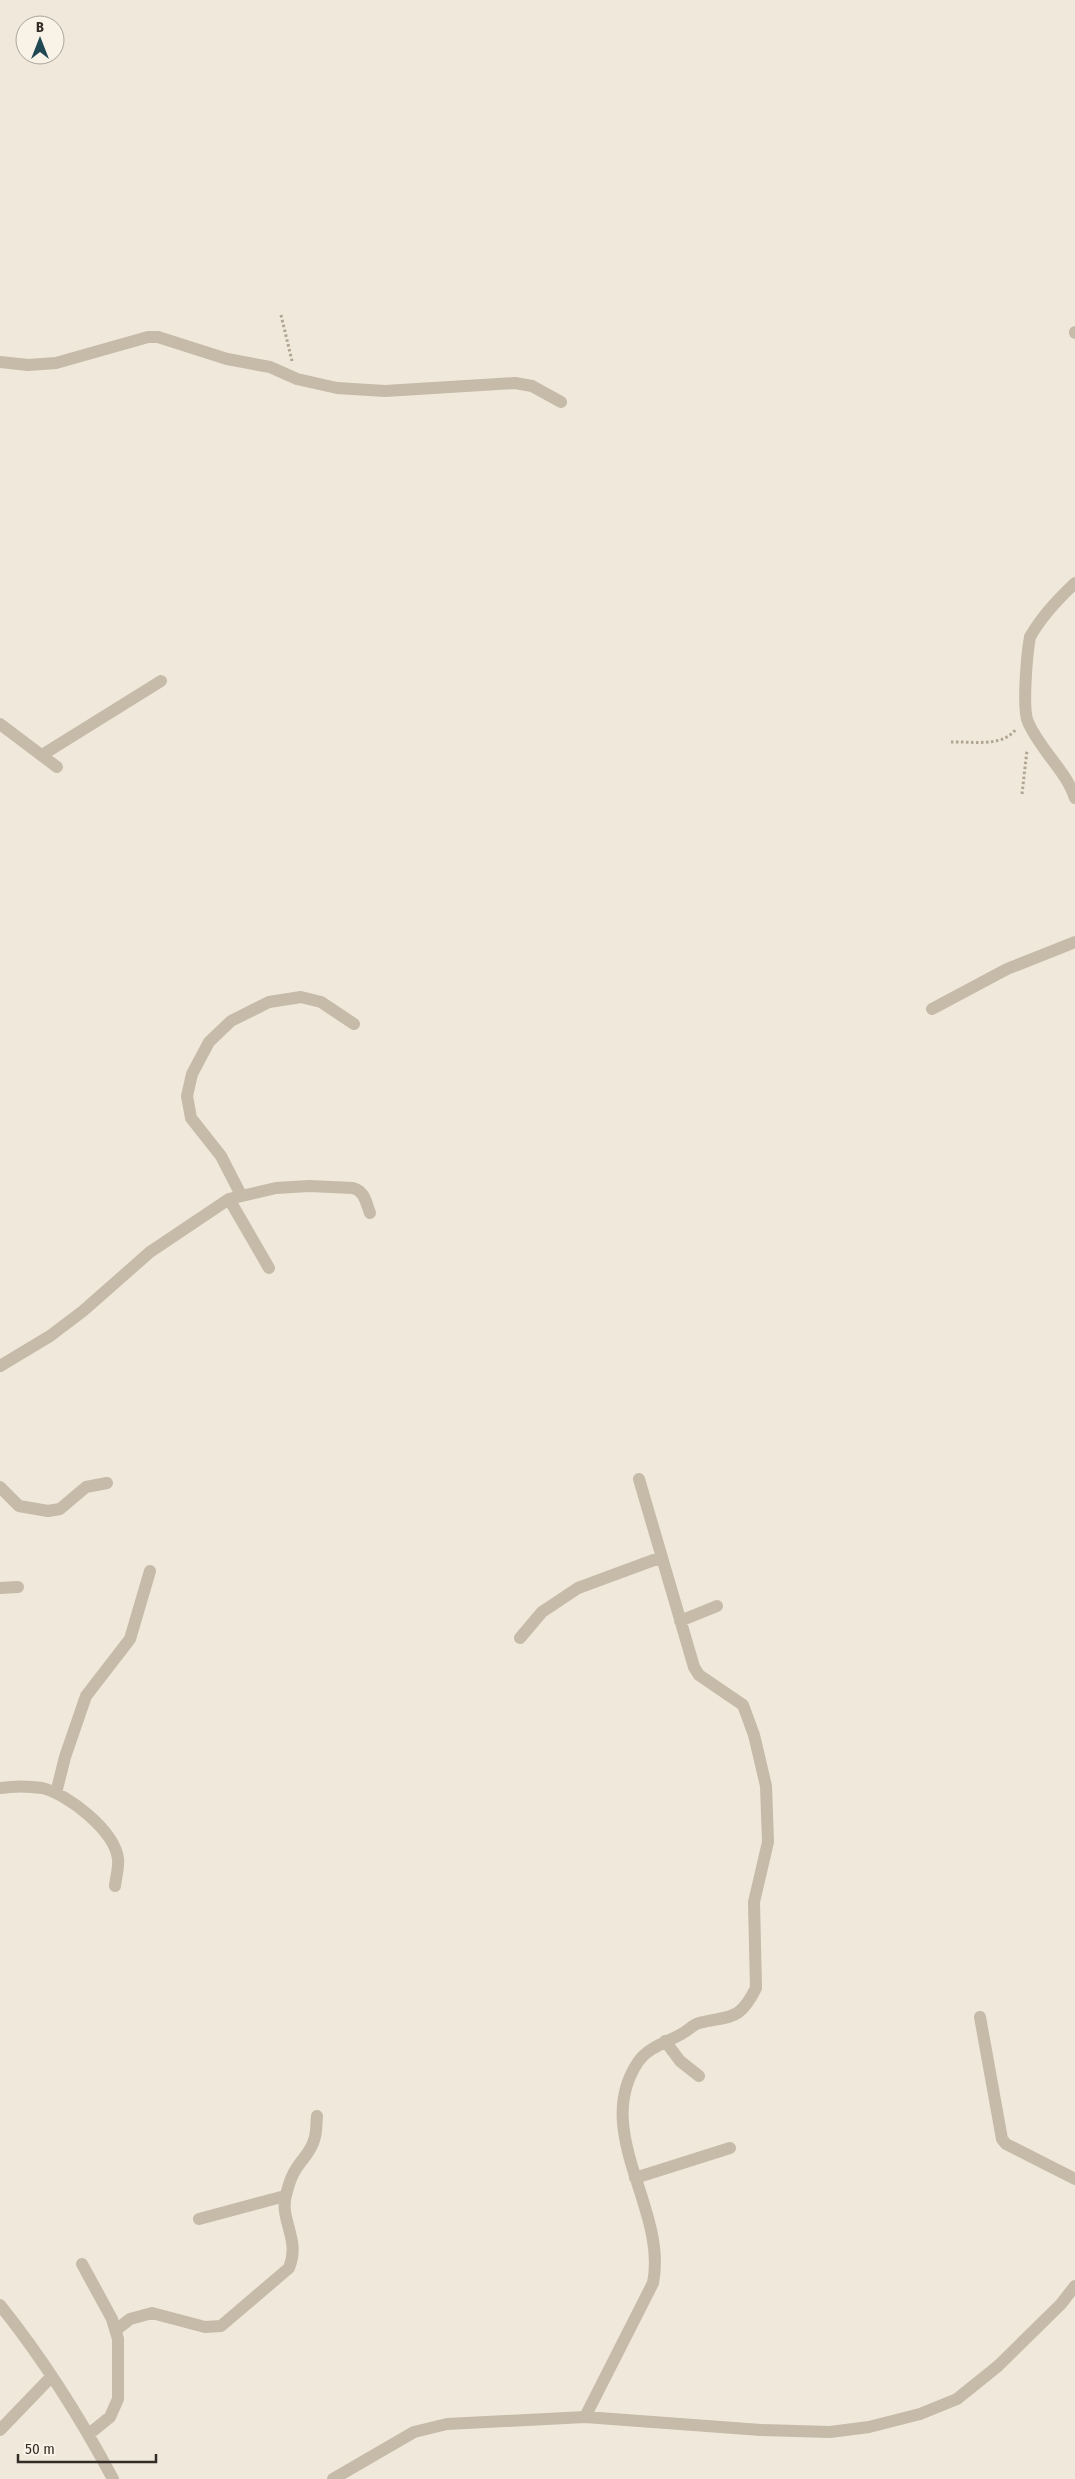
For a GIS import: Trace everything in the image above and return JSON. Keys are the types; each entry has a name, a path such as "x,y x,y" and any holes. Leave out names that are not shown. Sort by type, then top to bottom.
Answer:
{"street":[{"path":"0,362 28,365 56,363 148,337 158,337 227,359 270,367 298,379 337,388 385,391 520,384 532,386 561,402"},
{"path":"1075,583 1061,596 1030,637 1026,714 1031,728 1066,777 1075,798"},
{"path":"42,755 161,681"},
{"path":"0,724 57,767"},
{"path":"932,1010 1007,969 1075,942"},
{"path":"269,1268 235,1197 220,1156 191,1118 187,1096 192,1074 208,1042 231,1021 269,1002 301,997 321,1002 354,1024"},
{"path":"0,1366 50,1336 83,1311 150,1252 235,1197 276,1188 300,1186 353,1188 360,1190 364,1195 370,1213"},
{"path":"585,2417 653,2283 655,2273 653,2241 635,2178 623,2124 625,2094 638,2061 665,2041 683,2033 694,2025 725,2019 745,2008 756,1988 755,1891 768,1842 766,1786 754,1734 745,1710 738,1700 699,1675 694,1667 639,1479"},
{"path":"0,1487 19,1506 48,1511 60,1509 86,1487 107,1483"},
{"path":"520,1638 542,1612 578,1588 662,1558"},
{"path":"56,1792 65,1756 86,1696 130,1639 150,1571"},
{"path":"0,1588 18,1587"},
{"path":"680,1621 717,1606"},
{"path":"0,1788 41,1788 56,1792 76,1805 106,1833 118,1858 115,1886"},
{"path":"980,2017 1002,2139 1006,2144 1075,2179"},
{"path":"665,2041 680,2061 699,2076"},
{"path":"116,2330 130,2319 152,2313 204,2327 221,2326 289,2268 294,2242 285,2213 285,2196 295,2170 308,2155 315,2139 317,2116"},
{"path":"635,2178 730,2148"},
{"path":"199,2219 285,2196"},
{"path":"82,2264 116,2330 118,2399 110,2416 89,2434"},
{"path":"333,2479 414,2432 439,2426 585,2417 761,2430 830,2432 869,2427 920,2414 957,2398 998,2366 1061,2304 1075,2286"},
{"path":"0,2304 39,2354 89,2434 113,2479"},
{"path":"0,2430 52,2376"}],"path":[{"path":"281,315 298,379"},
{"path":"951,742 1000,741 1012,734 1026,714"},
{"path":"1022,794 1031,728"}]}
